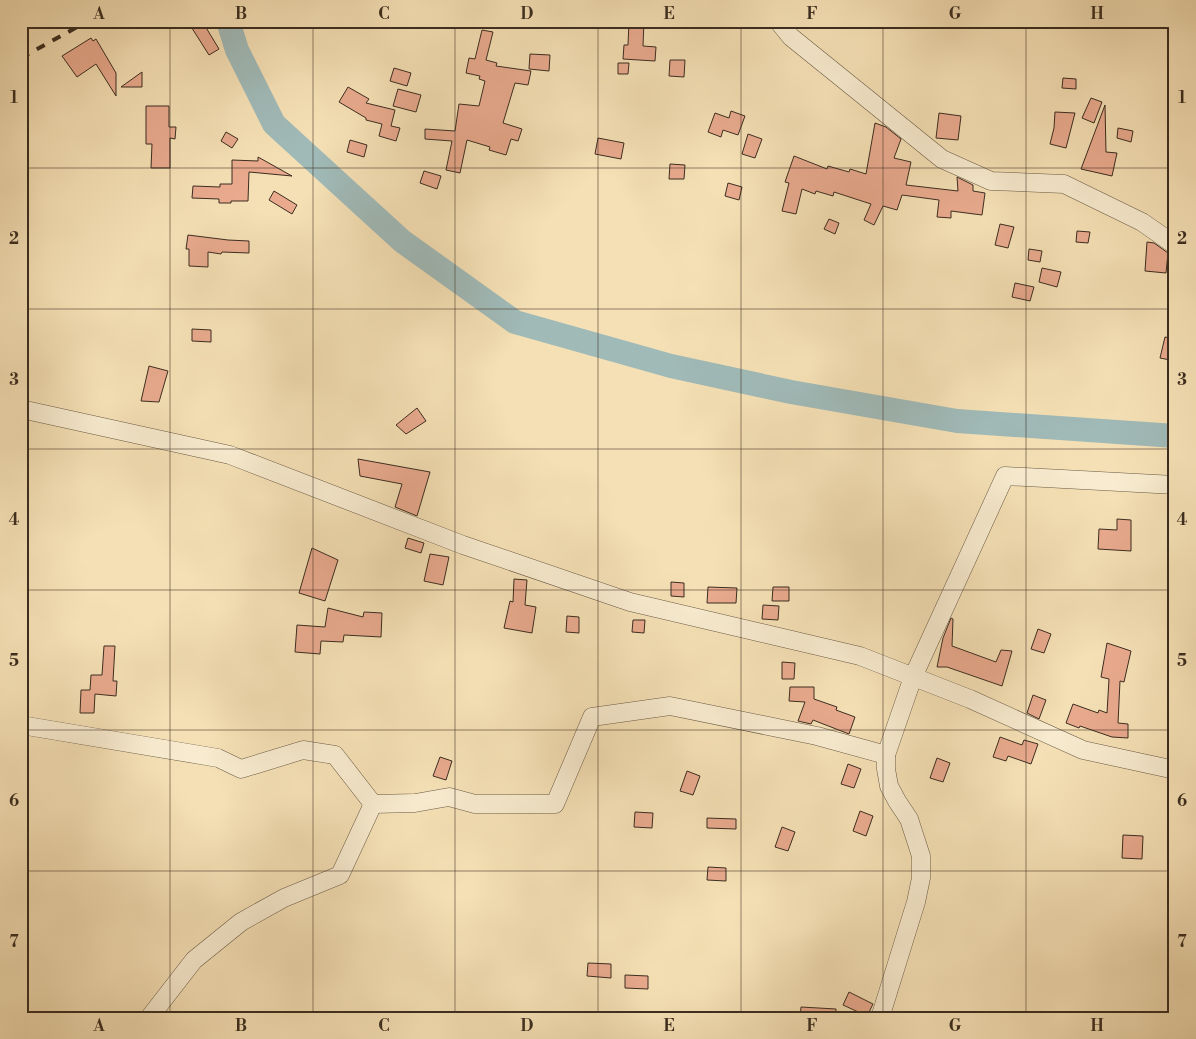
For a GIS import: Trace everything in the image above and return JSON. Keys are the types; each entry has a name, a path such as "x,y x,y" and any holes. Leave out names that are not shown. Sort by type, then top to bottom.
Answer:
{"street":[{"path":"778,21 791,37 942,159 991,180 1064,184 1142,222 1175,245"},
{"path":"21,409 230,455 464,545 630,602 860,656 970,699 1083,750 1175,770"},
{"path":"880,1018 916,902 921,878 921,856 909,819 897,802 890,786 886,769 886,755 913,677 1005,476 1175,485"},
{"path":"373,804 416,803 449,798 475,804 555,804 592,717 670,706 817,736 886,755"},
{"path":"21,725 218,758 241,768 303,750 335,755 373,804"},
{"path":"149,1018 194,960 241,922 284,898 340,875 373,804"}],"building":[{"path":"195,21 202,21 219,49 209,55 190,25"},
{"path":"629,21 644,21 643,46 656,47 655,61 623,59 624,45 628,45"},
{"path":"482,30 493,32 486,60 497,63 496,66 531,71 528,85 515,83 503,123 522,129 518,141 511,139 506,155 489,150 490,147 467,140 460,173 446,170 452,141 425,139 425,129 455,131 459,104 479,106 485,81 479,79 480,76 466,73 469,58 475,59"},
{"path":"91,38 93,41 96,39 116,73 116,96 96,64 77,77 62,56"},
{"path":"530,54 550,55 549,71 529,69"},
{"path":"670,60 685,60 684,77 669,76"},
{"path":"618,63 629,63 628,74 618,74"},
{"path":"394,68 411,73 407,86 390,81"},
{"path":"142,72 142,87 121,87"},
{"path":"1063,78 1076,79 1076,89 1062,88"},
{"path":"348,87 369,99 366,103 395,110 391,126 400,128 396,141 379,136 382,124 366,120 366,118 339,102"},
{"path":"398,89 421,95 416,112 393,106"},
{"path":"1091,98 1102,102 1094,123 1082,118"},
{"path":"1105,105 1106,152 1117,153 1112,176 1081,169"},
{"path":"146,106 169,106 169,127 176,127 175,139 170,138 170,168 151,168 152,144 146,144"},
{"path":"731,111 745,116 738,135 723,130 721,137 708,132 715,113 729,118"},
{"path":"1055,112 1075,113 1066,148 1050,144"},
{"path":"939,113 961,116 958,140 936,138"},
{"path":"875,123 886,127 901,139 894,158 911,162 906,185 958,191 957,177 973,185 973,191 985,193 982,215 951,211 951,218 937,217 939,200 902,195 897,210 883,206 874,225 864,220 871,204 834,192 833,196 816,191 815,194 802,189 796,214 782,211 789,183 785,182 794,156 827,169 828,166 849,172 850,169 866,174"},
{"path":"1118,128 1133,131 1131,142 1117,138"},
{"path":"226,132 238,139 232,148 221,141"},
{"path":"748,134 762,139 755,158 742,154"},
{"path":"598,138 624,143 621,159 595,154"},
{"path":"350,140 367,145 364,157 347,152"},
{"path":"258,157 292,176 249,172 248,201 219,203 219,199 192,198 193,186 220,187 220,184 232,184 232,160 258,161"},
{"path":"670,164 685,165 684,179 669,179"},
{"path":"424,171 441,176 437,189 420,183"},
{"path":"728,183 742,187 739,200 725,196"},
{"path":"274,191 297,205 292,214 269,200"},
{"path":"829,219 839,223 835,234 824,229"},
{"path":"1000,224 1014,227 1008,248 995,245"},
{"path":"1077,231 1090,232 1088,243 1076,242"},
{"path":"188,235 249,241 249,253 222,252 221,254 208,252 208,267 189,266 189,249 186,249"},
{"path":"1147,242 1154,243 1168,253 1166,273 1145,271"},
{"path":"1029,249 1042,251 1040,262 1028,260"},
{"path":"1042,268 1061,272 1057,287 1039,282"},
{"path":"1015,283 1034,287 1030,301 1012,297"},
{"path":"192,329 211,330 211,342 192,341"},
{"path":"1165,337 1175,339 1175,361 1160,358"},
{"path":"149,366 168,371 159,402 141,401"},
{"path":"417,408 426,421 406,434 396,425"},
{"path":"358,459 430,472 417,516 395,507 402,484 360,476"},
{"path":"1117,519 1131,520 1131,551 1098,549 1099,529 1117,530"},
{"path":"408,538 424,543 421,553 405,548"},
{"path":"312,548 338,560 325,601 299,593"},
{"path":"430,554 449,557 443,585 424,581"},
{"path":"514,579 527,580 525,605 536,607 532,633 504,628 510,601 513,602"},
{"path":"671,582 684,583 684,597 671,596"},
{"path":"708,587 737,588 736,603 707,603"},
{"path":"773,587 789,587 789,601 772,601"},
{"path":"763,605 779,606 778,620 762,619"},
{"path":"328,608 363,617 364,612 382,613 381,637 344,635 343,642 321,641 320,654 295,652 297,625 325,627"},
{"path":"567,616 579,617 579,633 566,632"},
{"path":"951,618 953,619 952,646 996,662 1001,650 1012,651 1002,686 947,667 937,667 943,638"},
{"path":"633,620 645,620 644,633 632,632"},
{"path":"1038,629 1051,634 1044,653 1031,649"},
{"path":"1107,643 1131,651 1124,682 1120,681 1118,723 1128,724 1128,738 1112,737 1066,723 1073,704 1098,713 1099,710 1107,713 1109,679 1101,677"},
{"path":"104,646 115,646 113,681 117,681 116,696 95,694 94,713 80,713 81,690 90,690 91,675 102,675"},
{"path":"782,662 795,663 794,679 782,679"},
{"path":"790,687 814,687 814,699 837,707 836,710 855,717 849,734 813,720 811,724 798,721 805,702 789,701"},
{"path":"1033,695 1046,700 1039,719 1027,713"},
{"path":"1000,737 1022,745 1024,740 1038,744 1031,764 1008,756 1006,761 993,757"},
{"path":"440,757 452,761 446,780 433,776"},
{"path":"937,758 950,763 943,782 930,778"},
{"path":"848,764 861,769 854,788 841,784"},
{"path":"687,771 700,776 693,795 680,791"},
{"path":"860,811 873,816 866,836 853,831"},
{"path":"635,812 653,813 652,828 634,827"},
{"path":"707,818 736,819 736,829 707,828"},
{"path":"782,827 795,832 788,851 775,847"},
{"path":"1123,835 1143,836 1142,859 1122,858"},
{"path":"708,867 726,868 726,881 707,880"},
{"path":"588,963 611,964 611,978 587,976"},
{"path":"625,975 648,976 648,989 625,988"},
{"path":"849,992 873,1004 867,1016 843,1005"},
{"path":"801,1007 836,1009 836,1018 800,1018"}],"waterway":[{"path":"228,21 237,50 274,124 402,241 515,322 671,366 791,392 957,421 1175,436"}],"railway":[{"path":"21,58 88,21"}]}
